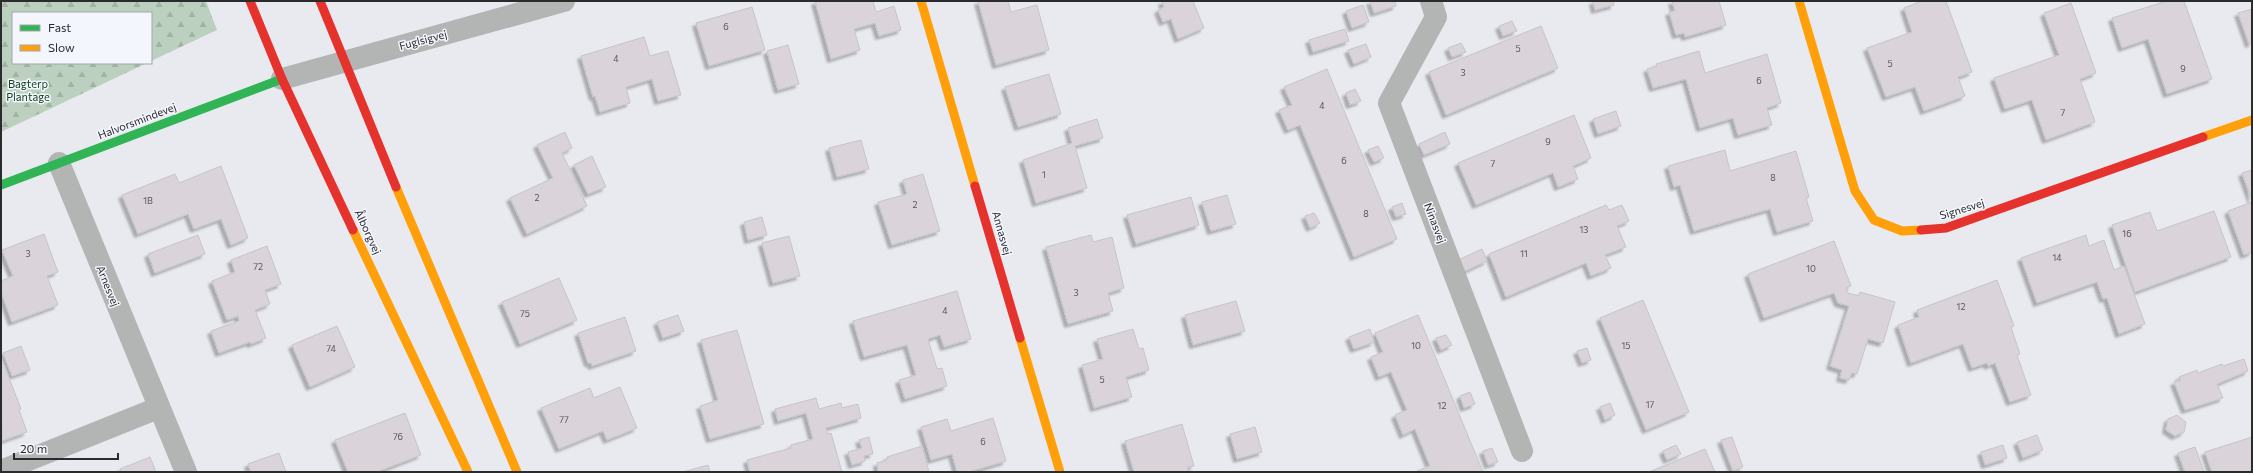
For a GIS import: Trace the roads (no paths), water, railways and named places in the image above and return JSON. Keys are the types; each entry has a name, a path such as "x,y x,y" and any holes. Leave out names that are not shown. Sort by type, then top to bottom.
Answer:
{"street":[{"name":"Ålborgvej","path":"250,1 282,79 468,472"},
{"path":"320,1 346,61 374,136 517,472"},
{"name":"Fuglsigvej","path":"282,79 564,1"},
{"name":"Annasvej","path":"921,1 1060,472"},
{"name":"Ninasvej","path":"1431,1 1436,16 1389,103 1522,451"},
{"name":"Signesvej","path":"1798,1 1855,191 1874,220 1902,231 1946,228 2252,120"},
{"name":"Halvorsmindevej","path":"1,185 282,79"},
{"name":"Arnesvej","path":"58,163 158,408 186,472"},
{"path":"1,471 158,408"}],"park label":[{"name":"Bagterp Plantage","path":"28,90"}]}
